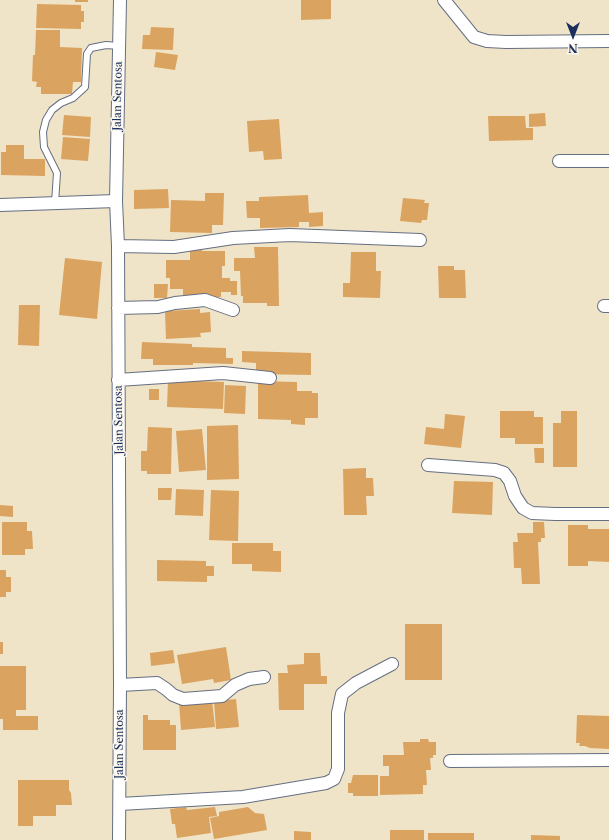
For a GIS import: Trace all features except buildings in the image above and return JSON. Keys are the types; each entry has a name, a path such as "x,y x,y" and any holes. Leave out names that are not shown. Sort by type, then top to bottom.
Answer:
{"street":[{"name":"Jalan Sentosa","path":"118,840 120,804 120,685 118,246 116,201 120,0"},
{"path":"444,0 474,37 487,41 609,41"},
{"path":"559,161 609,161"},
{"path":"0,205 116,201"},
{"path":"118,246 174,247 233,238 290,235 420,240"},
{"path":"118,308 158,307 175,303 205,300 233,310"},
{"path":"118,380 223,373 270,378"},
{"path":"428,465 495,470 504,473 510,481 515,496 523,508 532,513 609,514"},
{"path":"120,804 243,797 326,783 334,779 338,768 338,713 342,694 356,683 392,664"},
{"path":"120,685 157,683 173,696 183,699 222,696 235,685 249,679 264,677"},
{"path":"450,761 609,760"}],"lane":[{"path":"55,203 56,173 44,147 43,132 46,120 52,110 72,98 85,87 87,54 91,48 106,45 119,46"}]}
